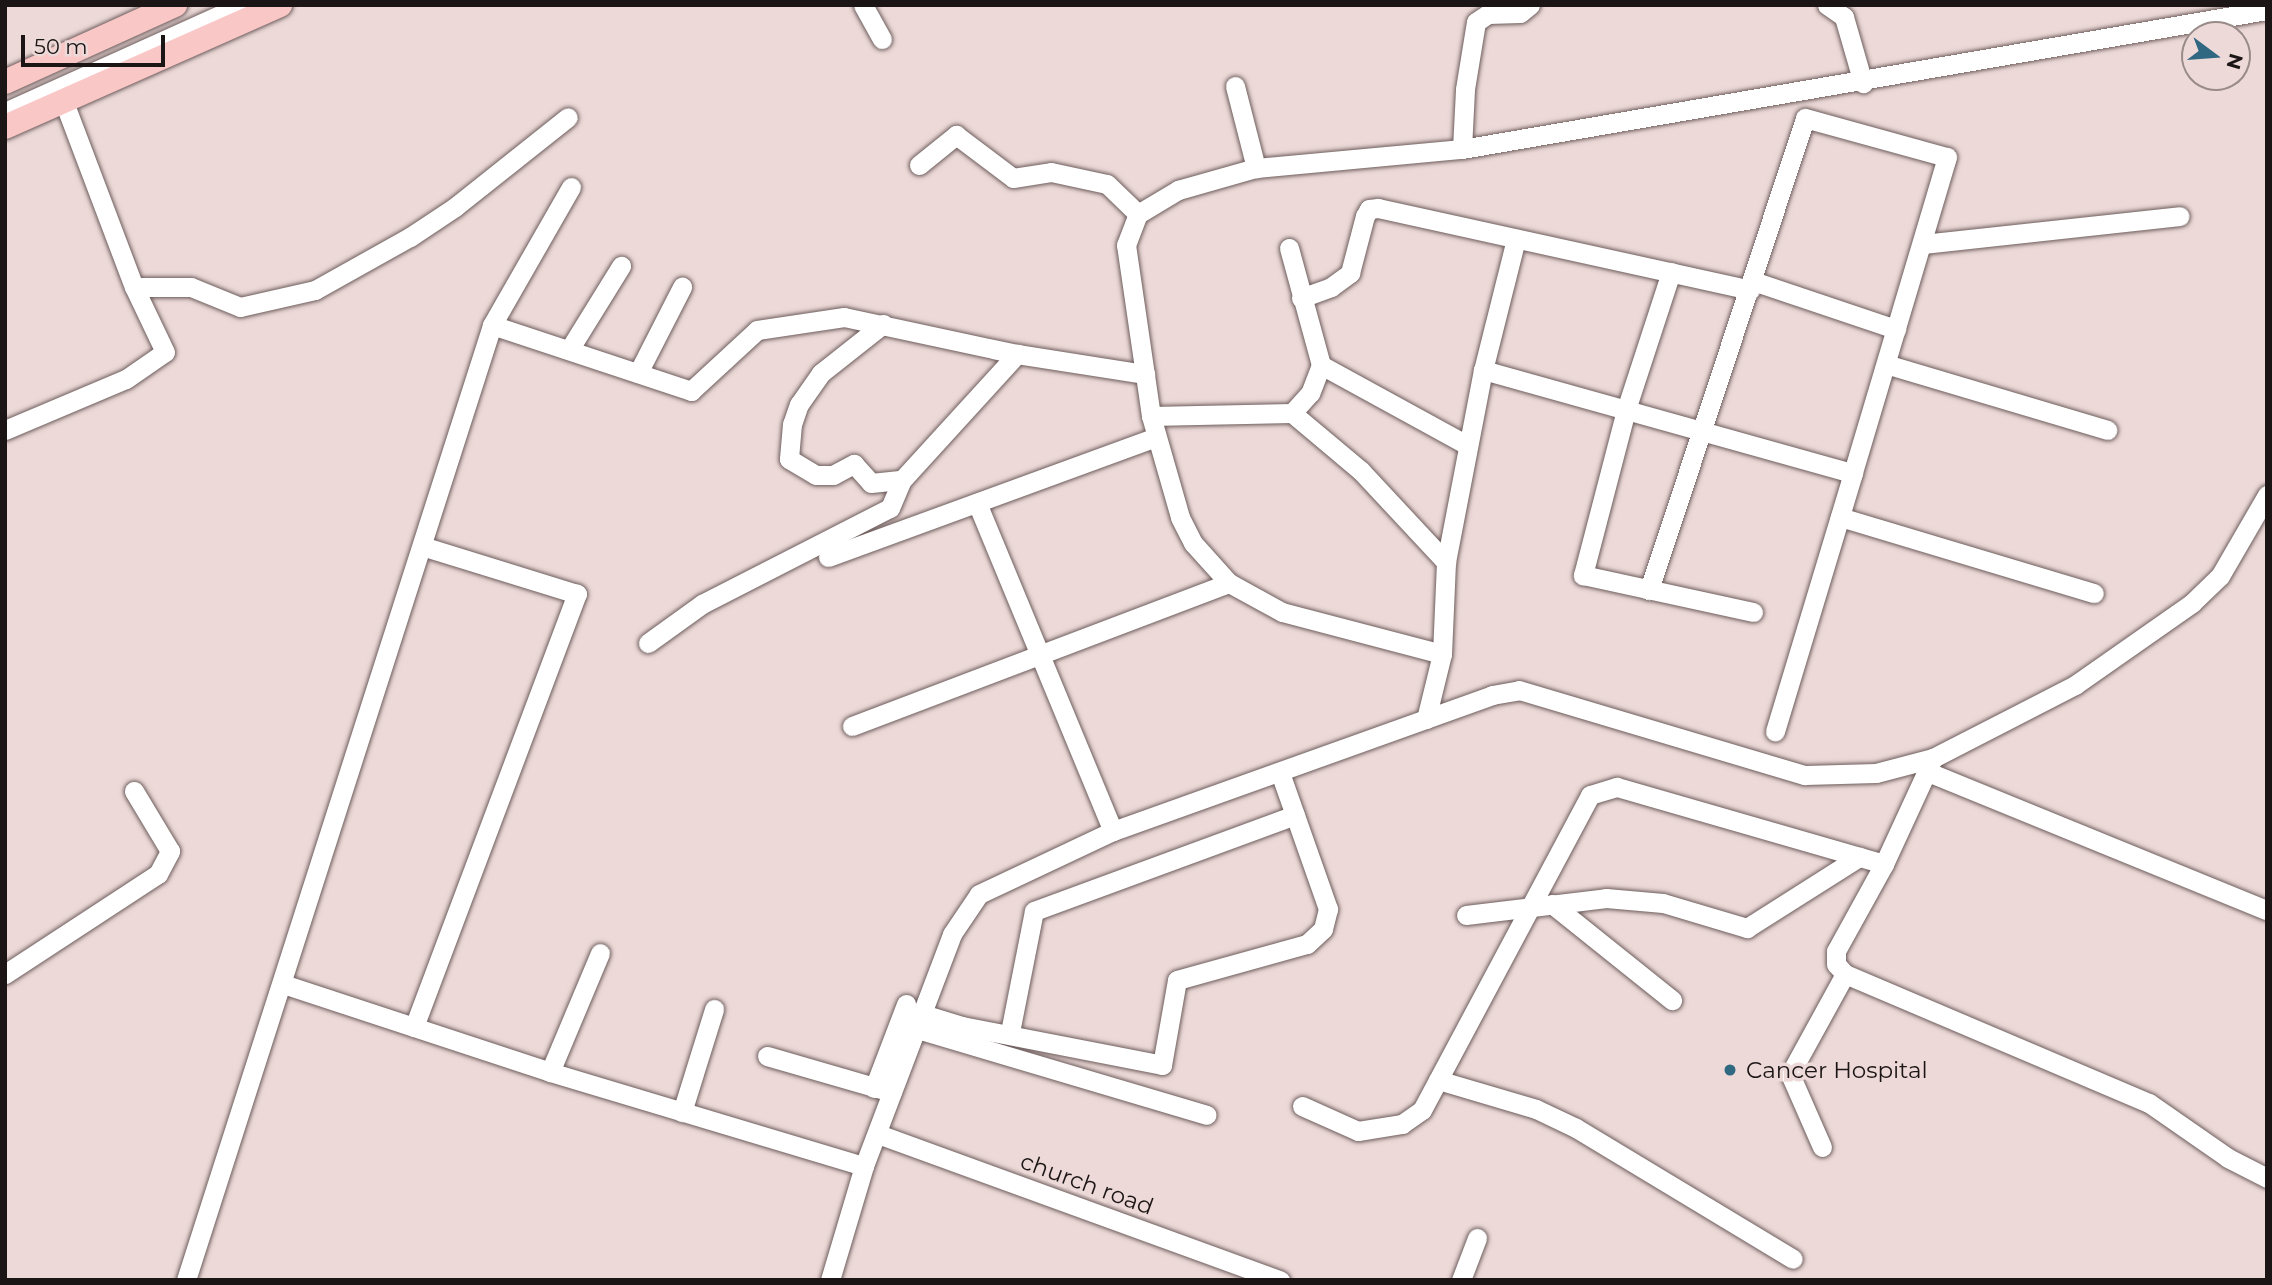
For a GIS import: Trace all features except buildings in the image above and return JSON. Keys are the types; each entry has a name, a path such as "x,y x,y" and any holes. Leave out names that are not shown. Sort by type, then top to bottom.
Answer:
{"main road":[{"path":"5,82 175,5"},
{"path":"5,127 280,5"}],"street":[{"path":"5,100 214,5"},
{"path":"5,112 243,5"},
{"path":"863,5 882,39"},
{"path":"1462,149 1476,22 1488,14 1520,13 1530,5"},
{"path":"1827,5 1844,17 1863,83"},
{"path":"1442,654 1282,612 1230,583 1193,543 1180,517 1151,416 1126,245 1138,214 1178,190 1256,168 1462,149 1863,83 2267,10"},
{"path":"1235,86 1256,168"},
{"path":"5,430 126,379 165,352 134,287 64,102"},
{"path":"134,287 191,287 246,307 315,290 455,207 569,117"},
{"path":"1649,590 1805,118 1947,157 1775,731"},
{"path":"919,165 956,135 1013,178 1051,172 1107,184 1138,214"},
{"path":"186,1280 492,325 571,187"},
{"path":"1301,298 1331,287 1350,273 1370,209 1671,272 1752,285 1896,329"},
{"path":"1923,244 2179,216"},
{"path":"1426,719 1442,654 1446,562 1483,370 1516,239"},
{"path":"1289,248 1321,365 1310,393 1292,413"},
{"path":"569,350 621,266"},
{"path":"1671,272 1626,410 1583,575 1754,612"},
{"path":"638,373 682,287"},
{"path":"492,325 691,391 757,330 844,317 1017,354 1145,374"},
{"path":"883,324 821,373 796,414 789,458 817,475 832,475 854,464 871,483 902,480"},
{"path":"648,643 702,604 890,508 902,480 1017,354"},
{"path":"1886,364 2107,430"},
{"path":"1321,365 1468,445"},
{"path":"1483,370 1703,429 1853,473"},
{"path":"1151,416 1292,413 1361,471 1446,562"},
{"path":"828,556 1156,437"},
{"path":"830,1280 864,1166 878,1134 883,1090 952,934 979,894 1113,831 1426,719 1519,690 1805,775 1876,773 1930,765 2075,685 2192,603 2220,576 2267,495"},
{"path":"977,503 1113,831"},
{"path":"1840,517 2094,593"},
{"path":"414,1027 577,594 422,546"},
{"path":"852,726 1041,658 1230,583"},
{"path":"1930,765 1884,864 1836,951 1836,964 1845,974 2149,1103 2228,1158 2267,1178"},
{"path":"1930,765 2267,910"},
{"path":"915,1016 961,1026 1010,1032 1162,1065 1177,980 1307,944 1323,929 1328,909 1280,773"},
{"path":"1302,1106 1358,1131 1385,1129 1402,1124 1422,1110 1590,796 1617,787 1884,864"},
{"path":"5,974 158,874 170,851 134,791"},
{"path":"1010,1032 1034,911 1295,815"},
{"path":"1466,915 1606,898 1663,903 1747,928 1859,857"},
{"path":"1552,904 1672,1000"},
{"path":"550,1072 600,953"},
{"path":"1822,1147 1790,1074 1845,974"},
{"path":"283,984 550,1072 864,1166"},
{"path":"682,1112 714,1009"},
{"path":"883,1090 915,1016"},
{"path":"915,1016 1208,1115"},
{"path":"767,1056 883,1090"},
{"path":"1438,1080 1536,1108 1576,1128 1793,1259"},
{"name":"church road","path":"878,1134 1280,1280"},
{"path":"1461,1280 1477,1238"}],"place":[{"name":"Cancer Hospital","path":"1730,1070"}]}
